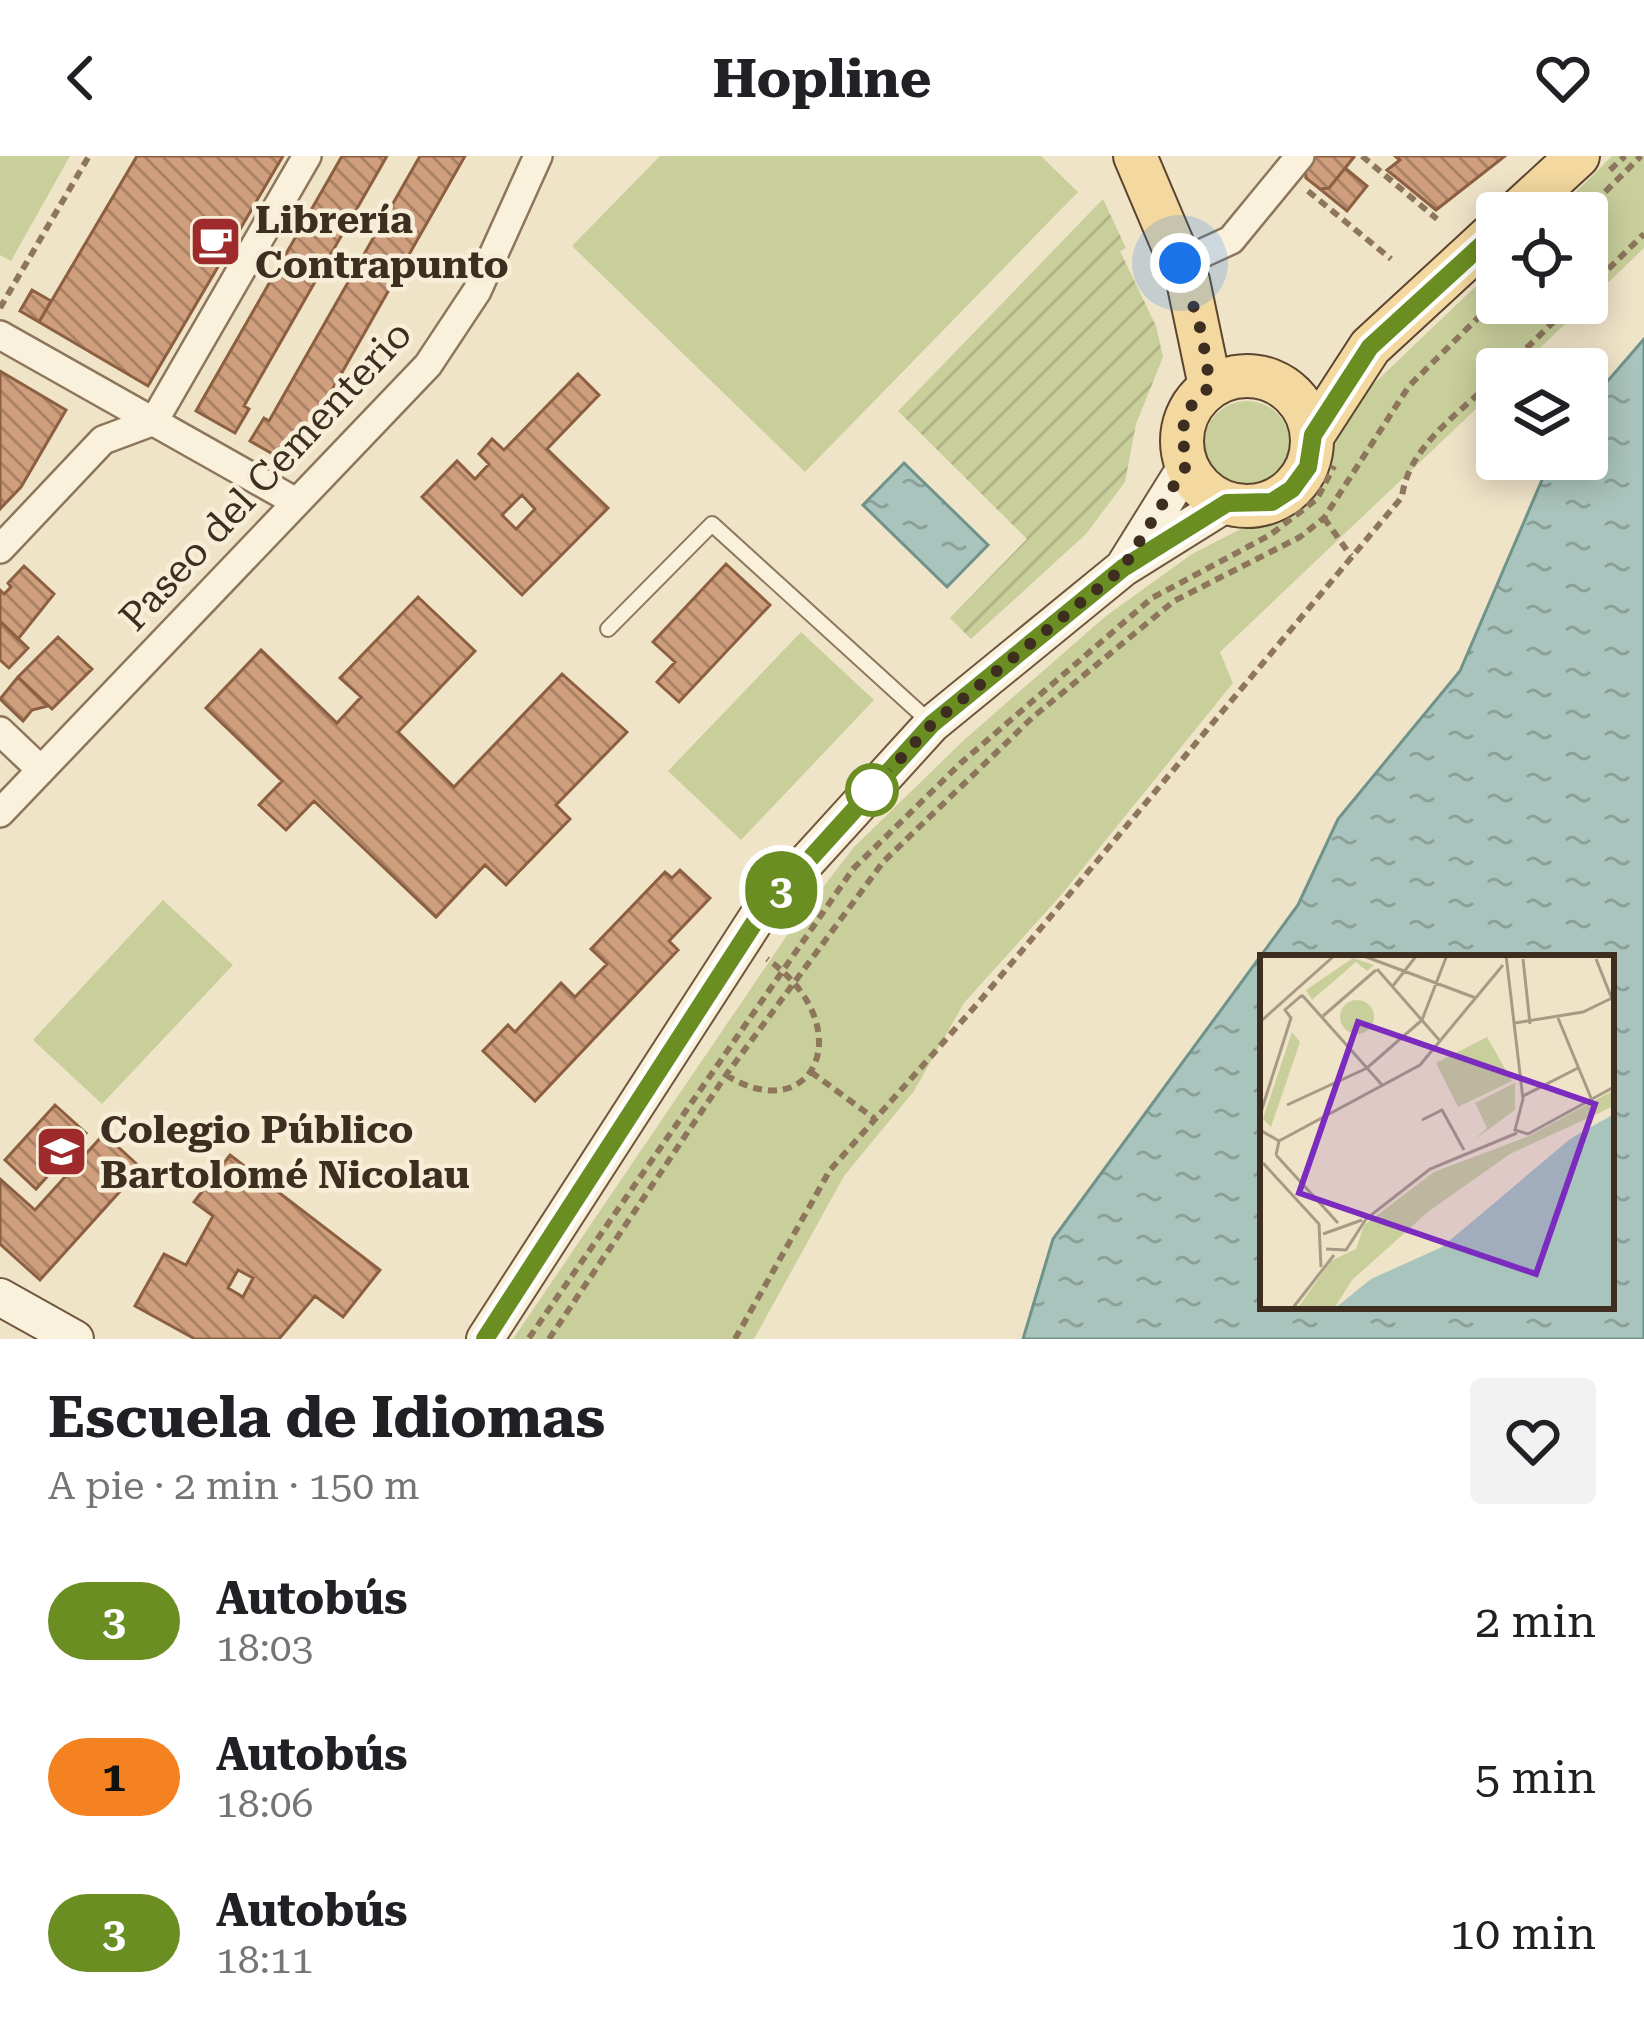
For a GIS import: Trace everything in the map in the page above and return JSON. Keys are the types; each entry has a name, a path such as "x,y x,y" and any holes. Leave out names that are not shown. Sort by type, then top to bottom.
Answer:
{"main road":[{"path":"1136,156 1184,272 1245,381 1302,404 1328,441"},
{"path":"1539,192 1578,156"},
{"path":"1370,347 1245,381 1191,406 1182,430 1186,466 1203,490 1227,503 1272,502 1292,489 1328,441 1370,347 1476,249"}],"street":[{"path":"0,549 103,440 154,421 307,156"},
{"name":"Paseo del Cementerio","path":"0,813 428,365 477,291 538,156"},
{"path":"1184,272 1231,240 1294,165"},
{"path":"0,335 296,502"},
{"path":"1123,568 1186,466"},
{"path":"485,1339 760,914 932,724 1123,568 1227,503"},
{"path":"0,730 41,770"},
{"path":"0,1297 75,1339"}],"lane":[{"path":"608,629 712,524 932,724"}],"path":[{"path":"0,308 89,156"},
{"path":"1363,156 1437,219"},
{"path":"1605,192 1641,156"},
{"path":"1294,165 1391,259"},
{"path":"1608,269 1644,234"},
{"path":"549,1339 726,1075 883,862 1033,717 1174,602 1300,537 1324,518 1409,386 1476,320"},
{"path":"1527,348 1551,324"},
{"path":"735,1339 830,1170 1402,497 1405,476 1421,451 1476,397"},
{"path":"528,1339 853,869 962,762 1152,598 1270,535 1317,499 1328,441"},
{"path":"1324,518 1351,556"},
{"path":"726,1075 748,1088 773,1092 811,1072 819,1057 819,1020 794,980"},
{"path":"811,1072 875,1119"}],"green space":[{"path":"0,156 70,156 11,261 0,255"},
{"path":"660,156 1041,156 1078,192 805,472 572,246"},
{"path":"1612,156 1644,156 1644,248 1608,283 1608,192 1576,192"},
{"path":"1103,199 1126,248 1120,251 1156,326 1163,357 1136,424 1125,482 1086,534 971,639 950,618 1027,539 898,411"},
{"path":"1476,286 1476,324 1565,324 1540,348 1476,348 1476,409 1220,652 1233,683 1062,894 964,1003 914,1091 844,1176 754,1339 513,1339 794,925 854,847 964,740 1106,616 1192,554 1303,497 1335,432 1362,395"},
{"path":"1247,401 1278,413 1290,444 1278,475 1247,487 1216,475 1204,444 1216,413"},
{"path":"801,632 874,700 741,840 668,771"},
{"path":"163,900 233,965 102,1104 33,1040"}],"water":[{"path":"1644,339 1644,1339 1023,1339 1053,1239 1260,957 1260,1309 1614,1309 1614,955 1261,955 1298,905 1338,819 1460,671 1542,480 1608,480 1608,381"},
{"path":"904,463 988,545 947,587 863,505"}],"building":[{"path":"137,156 283,156 148,386 39,322"},
{"path":"342,156 387,156 244,406 249,409 235,433 196,411"},
{"path":"420,156 465,156 290,464 250,441 264,418 269,421"},
{"path":"1310,156 1354,157 1329,188 1320,189 1306,178 1304,163"},
{"path":"1395,156 1505,156 1436,210 1387,170 1400,160"},
{"path":"1345,168 1367,186 1347,211 1320,189 1329,188"},
{"path":"32,290 51,301 39,322 20,311"},
{"path":"0,371 66,410 21,487 0,509"},
{"path":"578,374 599,395 547,449 608,508 522,595 422,497 457,461 475,479 489,464 479,454 492,439 504,450","holes":["522,495 535,509 516,529 502,515"]},
{"path":"726,564 770,605 679,702 657,682 675,662 653,642"},
{"path":"24,566 54,594 18,639 0,621 0,590 4,594"},
{"path":"418,597 475,651 398,732 454,787 562,674 627,732 556,805 570,819 506,885 485,865 436,917 314,801 286,830 259,805 282,781 206,708 261,650 337,723 361,697 340,678"},
{"path":"0,621 28,648 9,668 0,660"},
{"path":"58,637 92,669 52,709 18,677"},
{"path":"18,677 48,706 32,710 23,721 0,699"},
{"path":"680,870 710,898 669,941 678,950 535,1101 483,1051 508,1025 515,1032 561,983 575,997 607,964 591,949 665,872 672,878"},
{"path":"55,1105 86,1133 36,1189 5,1160"},
{"path":"104,1134 141,1168 40,1280 0,1244 0,1179 35,1210"},
{"path":"230,1155 380,1270 343,1317 315,1296 279,1339 195,1339 135,1306 164,1254 186,1265 213,1216 194,1202","holes":["238,1270 253,1278 243,1297 228,1288"]}],"bus line":[{"name":"3","path":"485,1339 760,914 932,724 1123,568 1227,503 1249,507 1272,502 1292,489 1308,467 1313,435 1370,347 1476,250"}],"place":[{"name":"Librería Contrapunto","path":"216,241"},
{"name":"Colegio Público Bartolomé Nicolau","path":"61,1151"}],"route":[{"path":"872,790 932,724 1123,568 1168,501 1186,466 1182,430 1191,406 1210,386 1202,334 1180,263"}]}
